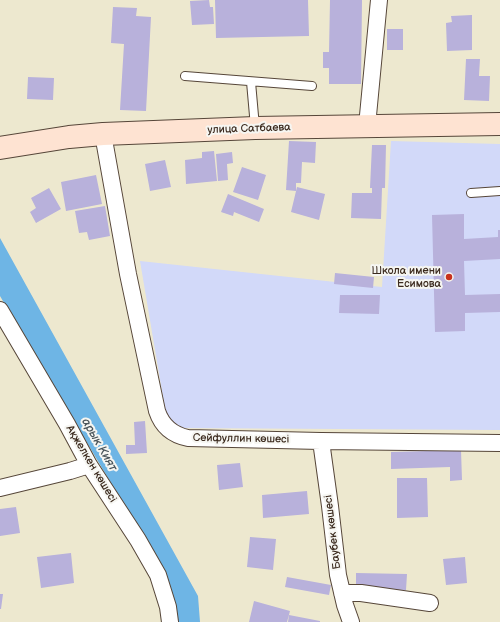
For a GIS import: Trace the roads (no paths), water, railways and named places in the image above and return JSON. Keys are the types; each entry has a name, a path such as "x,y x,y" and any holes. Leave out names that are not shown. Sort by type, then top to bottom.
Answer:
{"street":[{"path":"367,126 379,0"},
{"name":"улица Сатбаева","path":"0,148 69,137 103,134 256,128 500,124"},
{"name":"Сейфуллин көшесі","path":"103,134 128,274 157,411 161,420 176,434 188,438 500,443"},
{"name":"Ақжелкен көшесі","path":"0,310 67,424 89,465 138,540 158,575 168,607 170,622"},
{"name":"Баубек көшесі","path":"321,441 338,575 351,622"},
{"path":"0,488 89,465"},
{"path":"342,593 361,593 430,603"}],"lane":[{"path":"185,76 312,86"},
{"path":"251,82 256,128"},
{"path":"471,193 500,191"}],"water":[{"name":"арык Кият","path":"0,238 198,596 200,622 177,622 150,549 0,296"}],"place":[{"name":"Школа имени Есимова","path":"449,277"}]}
